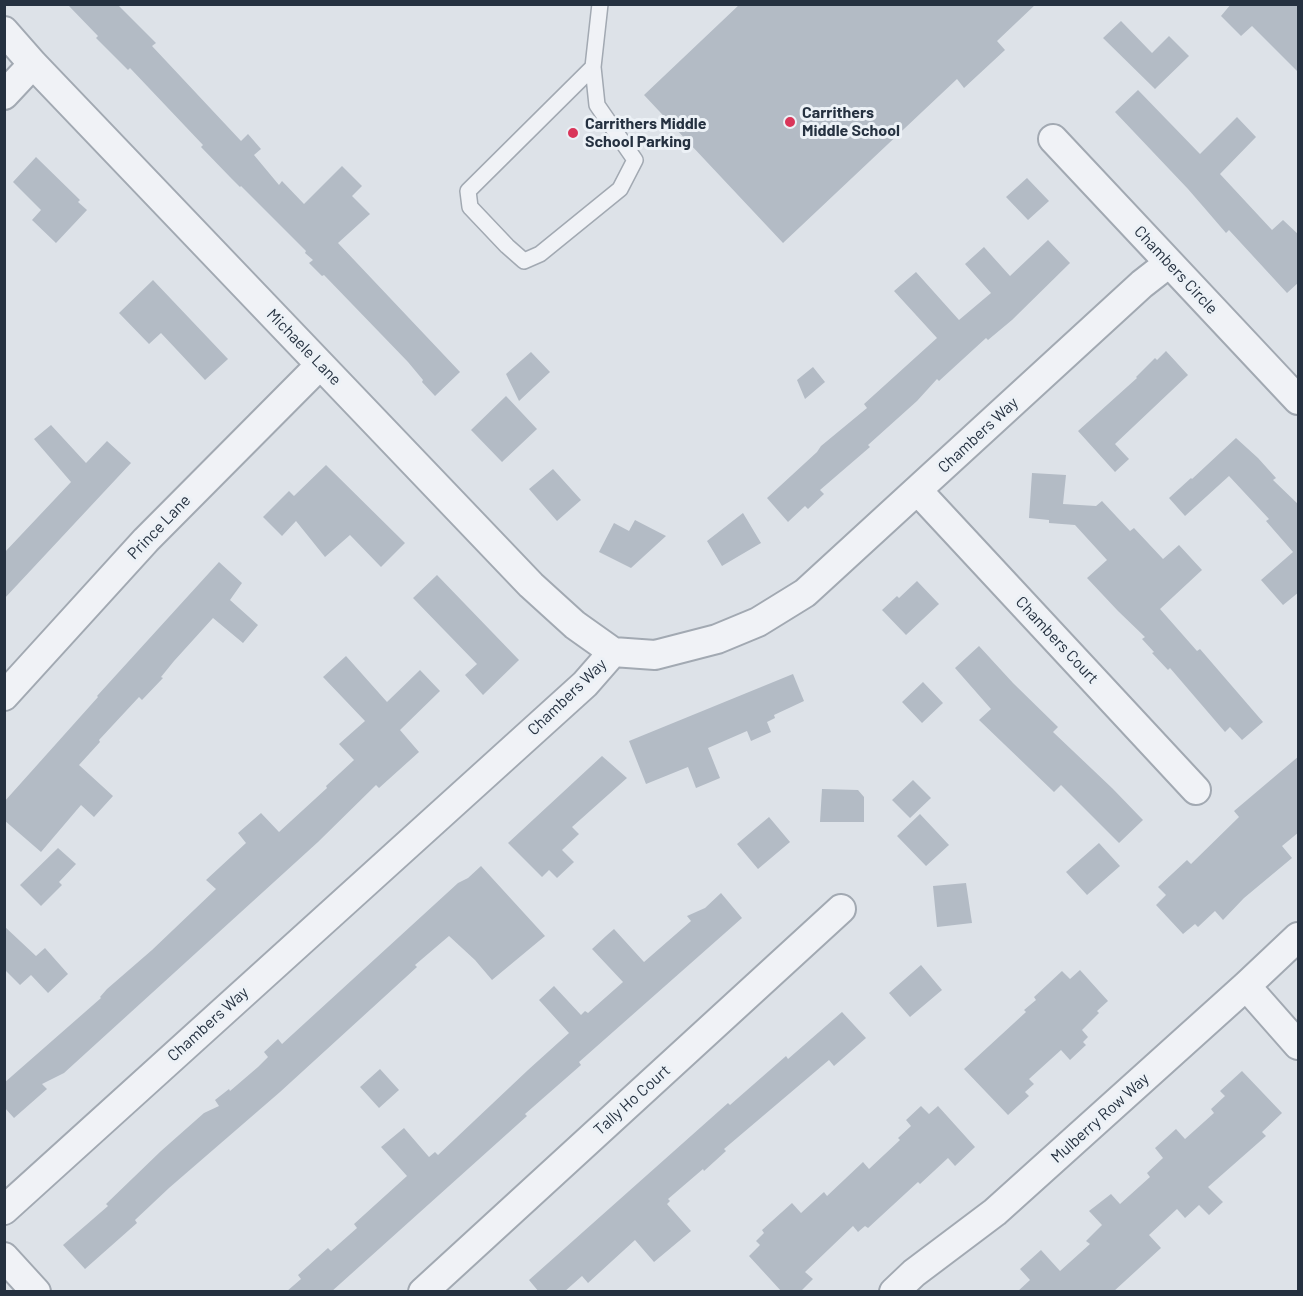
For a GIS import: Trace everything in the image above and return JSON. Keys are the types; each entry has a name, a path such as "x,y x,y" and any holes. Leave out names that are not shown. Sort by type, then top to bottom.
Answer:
{"street":[{"name":"Michaele Lane","path":"4,31 531,585 575,625 613,652"},
{"path":"4,95 33,64"},
{"name":"Chambers Circle","path":"1053,139 1299,400"},
{"name":"Chambers Way","path":"4,1210 585,684 613,652 655,655 717,639 758,622 806,593 1142,284 1169,262"},
{"name":"Prince Lane","path":"4,696 146,540 320,365"},
{"name":"Chambers Court","path":"918,490 1196,789"},
{"name":"Tally Ho Court","path":"423,1292 841,909"},
{"name":"Mulberry Row Way","path":"894,1292 914,1273 995,1212 1299,937"},
{"path":"1246,986 1299,1045"},
{"path":"4,1257 36,1292"}],"lane":[{"path":"593,67 468,191 470,207 524,261 540,254 620,189 635,160 597,105 593,67 600,4"}],"building":[{"path":"67,4 117,4 156,43 152,46 241,141 248,134 261,149 254,155 279,185 282,181 304,204 342,166 362,186 352,196 370,214 338,243 460,372 435,396 408,362 324,275 322,276 309,263 313,260 305,253 306,251 230,177 201,147 203,145 130,68 128,70 96,38 98,36"},
{"name":"Carrithers Middle School","path":"740,4 1036,4 997,41 1005,50 964,88 957,79 783,243 644,95"},
{"path":"1231,4 1299,4 1299,73 1252,26 1241,36 1221,16"},
{"path":"1121,21 1152,53 1169,36 1189,56 1155,89 1103,38"},
{"path":"1138,90 1200,154 1237,117 1256,137 1220,174 1272,230 1283,220 1299,235 1299,282 1287,293 1229,230 1226,233 1115,112"},
{"path":"36,157 80,200 78,202 87,210 56,243 32,220 41,210 13,182"},
{"path":"1027,178 1049,201 1028,220 1006,197"},
{"path":"1048,240 1070,263 1012,320 988,340 986,338 939,381 937,379 917,401 868,445 870,447 820,490 824,494 808,509 805,506 788,522 767,498 821,446 867,408 864,404 937,338 894,291 916,272 959,320 991,293 965,264 984,247 1010,276"},
{"path":"153,280 228,359 205,380 161,333 149,344 119,313"},
{"path":"1166,351 1188,375 1115,444 1129,459 1115,472 1078,431 1137,378 1155,358 1157,360"},
{"path":"531,352 550,372 519,401 506,374"},
{"path":"813,367 825,382 805,399 797,380"},
{"path":"506,396 537,429 502,462 471,430"},
{"path":"51,425 86,463 107,441 131,463 4,599 4,553 71,482 34,439"},
{"path":"1236,438 1258,458 1276,478 1273,480 1299,505 1299,592 1283,605 1261,580 1293,552 1266,521 1269,519 1229,476 1185,516 1169,498"},
{"path":"326,465 405,543 381,567 350,535 325,557 296,521 282,536 263,517 289,491 294,496"},
{"path":"553,469 581,500 557,521 529,489"},
{"path":"1032,473 1066,475 1063,504 1096,506 1102,501 1130,531 1134,528 1163,559 1179,545 1202,570 1160,609 1197,651 1200,649 1263,722 1242,740 1230,727 1225,732 1170,668 1168,670 1152,653 1154,652 1142,639 1145,637 1087,578 1107,560 1075,525 1049,523 1049,520 1029,518"},
{"path":"743,513 761,543 722,566 707,541"},
{"path":"635,520 666,536 631,568 599,552 614,523 629,531"},
{"path":"219,562 242,583 230,600 258,625 243,643 213,618 174,661 161,677 163,678 142,700 139,697 79,765 113,796 94,817 81,805 41,852 4,820 4,802"},
{"path":"437,575 519,660 483,695 465,675 477,664 413,598"},
{"path":"917,581 939,604 906,635 882,610"},
{"path":"979,646 1058,727 1053,732 1143,820 1119,843 1061,785 1054,792 979,720 991,709 955,668"},
{"path":"346,656 387,702 420,670 440,691 400,730 419,752 379,788 376,785 318,842 64,1073 42,1084 47,1089 14,1118 4,1107 4,1083 101,998 107,989 216,889 206,880 246,843 238,833 261,813 279,832 354,760 339,744 365,721 323,677"},
{"path":"793,674 804,701 774,715 775,718 767,722 771,732 751,741 747,731 708,748 720,778 696,788 688,767 646,784 629,741"},
{"path":"923,682 943,703 922,723 902,702"},
{"path":"602,756 627,778 572,827 579,834 562,850 574,862 557,878 549,870 542,877 508,843"},
{"path":"1299,756 1299,832 1282,846 1292,858 1244,898 1223,920 1215,911 1198,927 1195,924 1183,934 1156,905 1166,895 1158,887 1187,860 1191,864 1239,817 1234,811"},
{"path":"913,780 931,798 910,818 892,800"},
{"path":"822,789 858,790 864,797 864,822 820,822"},
{"path":"920,814 949,845 926,866 897,836"},
{"path":"769,817 790,842 758,869 737,844"},
{"path":"1099,843 1120,866 1087,895 1066,872"},
{"path":"58,848 76,864 59,882 62,885 41,906 20,885"},
{"path":"481,866 545,936 492,980 475,960 449,936 280,1092 169,1188 135,1220 137,1223 85,1269 63,1245 108,1206 106,1204 161,1151 204,1113 219,1106 215,1100 229,1089 230,1091 258,1067 268,1057 264,1052 278,1039 282,1044 458,883 468,878"},
{"path":"966,883 972,923 937,927 933,886"},
{"path":"721,893 742,918 579,1062 581,1065 525,1114 527,1116 331,1292 286,1292 301,1279 298,1275 328,1248 331,1251 357,1228 354,1224 407,1176 381,1147 404,1128 429,1157 435,1152 438,1155 569,1033 539,1000 554,986 581,1015 585,1011 588,1013 623,982 592,949 606,936 614,929 644,962 691,921 687,916 705,908"},
{"path":"4,926 36,956 45,948 68,974 48,993 31,975 20,985 4,969"},
{"path":"921,965 942,990 910,1017 889,993"},
{"path":"1080,970 1108,1001 1082,1030 1088,1037 1083,1042 1086,1045 1070,1060 1061,1050 1029,1079 1034,1084 1025,1092 1029,1096 1008,1115 964,1069 1026,1012 1024,1010 1036,1000 1034,997 1062,971 1070,979"},
{"path":"842,1012 866,1038 834,1066 829,1060 724,1149 726,1151 704,1171 703,1169 668,1199 670,1201 667,1204 691,1231 654,1262 635,1240 588,1283 582,1276 564,1292 539,1292 529,1280 728,1103 730,1105 786,1056 788,1059"},
{"path":"380,1069 399,1090 379,1108 360,1087"},
{"path":"1242,1071 1282,1113 1262,1132 1266,1136 1208,1187 1223,1202 1209,1215 1199,1205 1185,1218 1177,1209 1149,1235 1161,1248 1113,1292 1017,1292 1030,1280 1020,1269 1041,1250 1060,1271 1090,1244 1086,1241 1102,1225 1089,1211 1111,1194 1120,1204 1150,1177 1147,1173 1163,1158 1155,1148 1176,1129 1185,1139 1214,1113 1211,1109 1225,1096 1220,1091"},
{"path":"921,1106 929,1114 938,1106 975,1147 955,1166 948,1158 868,1228 865,1226 858,1232 853,1226 805,1272 813,1279 800,1292 782,1292 749,1256 760,1245 756,1241 764,1233 762,1230 792,1203 801,1213 824,1192 827,1196 863,1162 869,1169 900,1140 898,1138 911,1126 906,1120"}],"place":[{"name":"Carrithers Middle School","path":"790,122"},
{"name":"Carrithers Middle School Parking","path":"573,133"}]}
